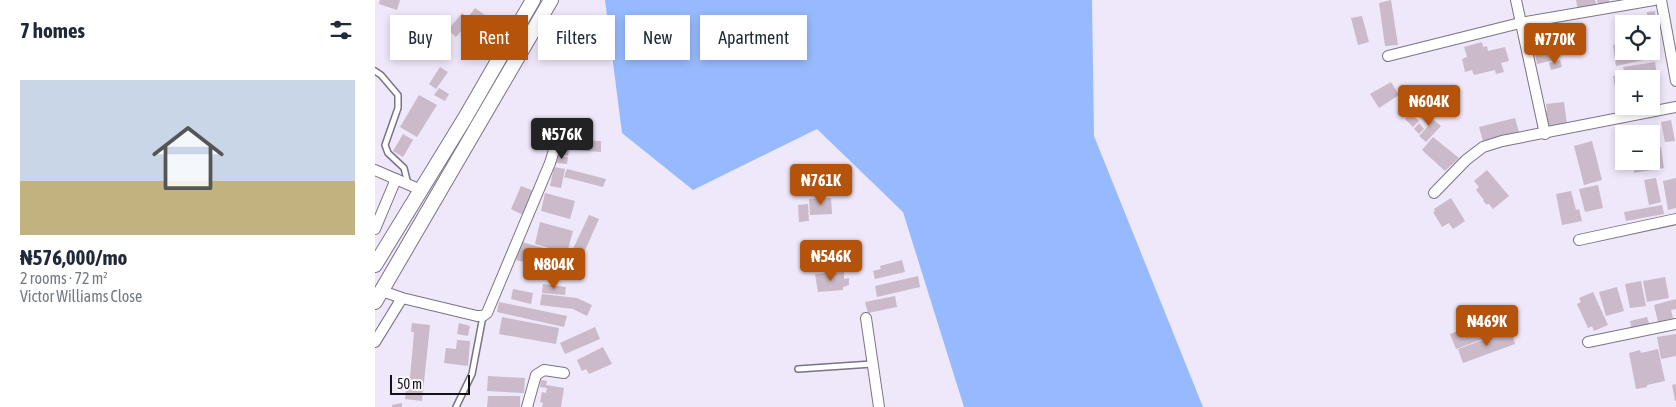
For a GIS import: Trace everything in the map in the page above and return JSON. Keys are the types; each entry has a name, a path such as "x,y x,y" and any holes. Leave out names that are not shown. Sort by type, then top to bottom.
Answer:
{"main road":[{"path":"375,265 465,118 533,0"},
{"path":"378,296 551,0"}],"street":[{"path":"1515,0 1545,134"},
{"path":"1387,56 1520,23 1654,0"},
{"path":"1661,0 1676,81"},
{"path":"1434,193 1466,160 1483,147 1502,141 1676,107"},
{"path":"378,296 402,298 477,316 483,316 487,313 555,147"},
{"path":"375,170 421,190"},
{"path":"375,229 396,179"},
{"path":"1579,240 1676,219"},
{"path":"375,342 402,298"},
{"path":"866,318 879,407"},
{"path":"1588,342 1676,324"},
{"path":"527,407 537,375 543,370 564,373"}],"lane":[{"path":"375,71 381,75 398,95 398,108 385,144 388,153 405,168 408,184"},
{"path":"456,407 472,374 483,316"},
{"path":"799,369 873,364"}],"water":[{"path":"605,0 1092,0 1094,136 1203,407 964,407 903,212 817,129 693,190 622,133 613,60 615,60 615,15 607,15"}],"building":[{"path":"380,0 400,0 397,10 379,4"},
{"path":"1391,0 1398,45 1385,46 1379,3"},
{"path":"1576,0 1595,0 1597,6 1578,10"},
{"path":"1597,0 1609,0 1609,2 1598,4"},
{"path":"475,8 485,15 470,15"},
{"path":"1655,11 1655,15 1647,15 1647,12"},
{"path":"462,13 465,15 461,15 461,31 456,37 451,33 451,26"},
{"path":"1362,16 1369,42 1358,45 1351,18"},
{"path":"1551,32 1558,59 1537,64 1532,37"},
{"path":"1482,42 1483,47 1487,46 1488,51 1505,47 1509,61 1501,63 1504,72 1496,74 1495,70 1474,75 1472,70 1465,72 1462,59 1467,57 1464,47"},
{"path":"1560,60 1562,67 1551,70 1549,63"},
{"path":"1615,60 1644,60 1616,66"},
{"path":"1655,62 1656,70 1624,70 1623,67"},
{"path":"440,67 448,72 436,89 429,84"},
{"path":"1391,82 1399,95 1379,108 1370,94"},
{"path":"439,88 449,94 445,101 434,95"},
{"path":"419,95 437,105 417,137 400,127"},
{"path":"1564,102 1567,124 1549,127 1545,111 1547,111 1546,104"},
{"path":"1416,105 1423,110 1417,116 1412,111"},
{"path":"1424,112 1441,126 1426,142 1419,136 1429,125 1419,117"},
{"path":"1410,113 1419,121 1413,127 1405,119"},
{"path":"1515,118 1519,132 1483,141 1479,127"},
{"path":"1671,120 1675,141 1665,142 1661,122"},
{"path":"1419,123 1424,129 1419,134 1414,129"},
{"path":"403,134 413,140 403,157 393,151"},
{"path":"563,137 572,138 568,156 560,154"},
{"path":"1433,137 1459,158 1445,171 1422,150"},
{"path":"573,140 601,141 601,152 572,150"},
{"path":"1592,141 1602,180 1584,185 1574,146"},
{"path":"1660,147 1664,168 1660,169"},
{"path":"558,156 568,157 567,164 556,163"},
{"path":"554,167 565,169 561,188 550,186"},
{"path":"567,169 606,179 603,187 564,177"},
{"path":"1487,170 1509,196 1493,209 1488,203 1487,205 1483,201 1476,190 1479,187 1474,181"},
{"path":"1634,170 1652,170 1634,173"},
{"path":"1656,178 1661,202 1649,205 1644,180"},
{"path":"1676,178 1676,208 1668,210 1663,181"},
{"path":"1598,185 1603,208 1585,212 1579,189"},
{"path":"521,186 534,191 523,215 511,209"},
{"path":"1571,191 1576,210 1579,209 1582,221 1562,225 1556,194"},
{"path":"545,193 575,201 570,219 541,211"},
{"path":"831,198 832,214 810,215 809,199"},
{"path":"1451,198 1465,221 1453,229 1449,223 1442,227 1433,212 1435,211 1434,209"},
{"path":"808,204 809,221 799,222 798,205"},
{"path":"1662,205 1664,214 1626,221 1624,212"},
{"path":"589,215 599,219 574,275 563,270"},
{"path":"540,222 573,231 567,253 535,244"},
{"path":"522,242 554,251 549,269 516,260"},
{"path":"902,260 905,272 875,279 873,271 881,269 880,266"},
{"path":"844,272 844,279 849,278 849,285 843,287 843,290 818,292 815,274"},
{"path":"918,276 920,287 877,297 875,286"},
{"path":"1665,277 1669,298 1647,302 1643,281"},
{"path":"1641,281 1646,306 1630,308 1625,284"},
{"path":"543,284 566,287 565,295 542,293"},
{"path":"1617,287 1624,311 1606,316 1599,292"},
{"path":"513,289 533,293 531,304 511,299"},
{"path":"1593,292 1608,325 1594,331 1592,326 1588,328 1577,304 1581,302 1579,298"},
{"path":"542,294 577,298 592,305 587,316 573,309 540,305"},
{"path":"895,296 897,307 868,313 865,302"},
{"path":"1676,299 1676,309 1671,310 1673,318 1658,322 1654,305"},
{"path":"499,302 567,316 564,327 497,312"},
{"path":"1507,313 1513,328 1456,349 1450,334"},
{"path":"502,317 559,328 556,344 499,334"},
{"path":"1647,317 1650,326 1632,330 1630,321"},
{"path":"412,323 430,325 422,401 405,399 406,389 409,389 414,332 411,332"},
{"path":"459,323 470,326 468,336 457,334"},
{"path":"595,327 600,339 565,354 560,343"},
{"path":"1511,330 1515,344 1463,363 1458,349"},
{"path":"1676,334 1676,356 1661,359 1657,337"},
{"path":"457,340 470,341 468,366 444,363 446,348 456,349"},
{"path":"603,347 612,364 589,374 586,369 582,371 577,360"},
{"path":"1658,349 1665,381 1636,389 1629,353 1640,350 1641,353"},
{"path":"488,376 525,378 524,393 487,391"},
{"path":"541,380 547,381 546,385 564,388 561,407 542,407 543,403 540,402 542,392 546,393 547,388 540,387"},
{"path":"1676,384 1676,401 1675,401 1672,385"},
{"path":"488,396 520,396 520,407 487,407"},
{"path":"402,403 402,407 392,407 392,405"}]}
